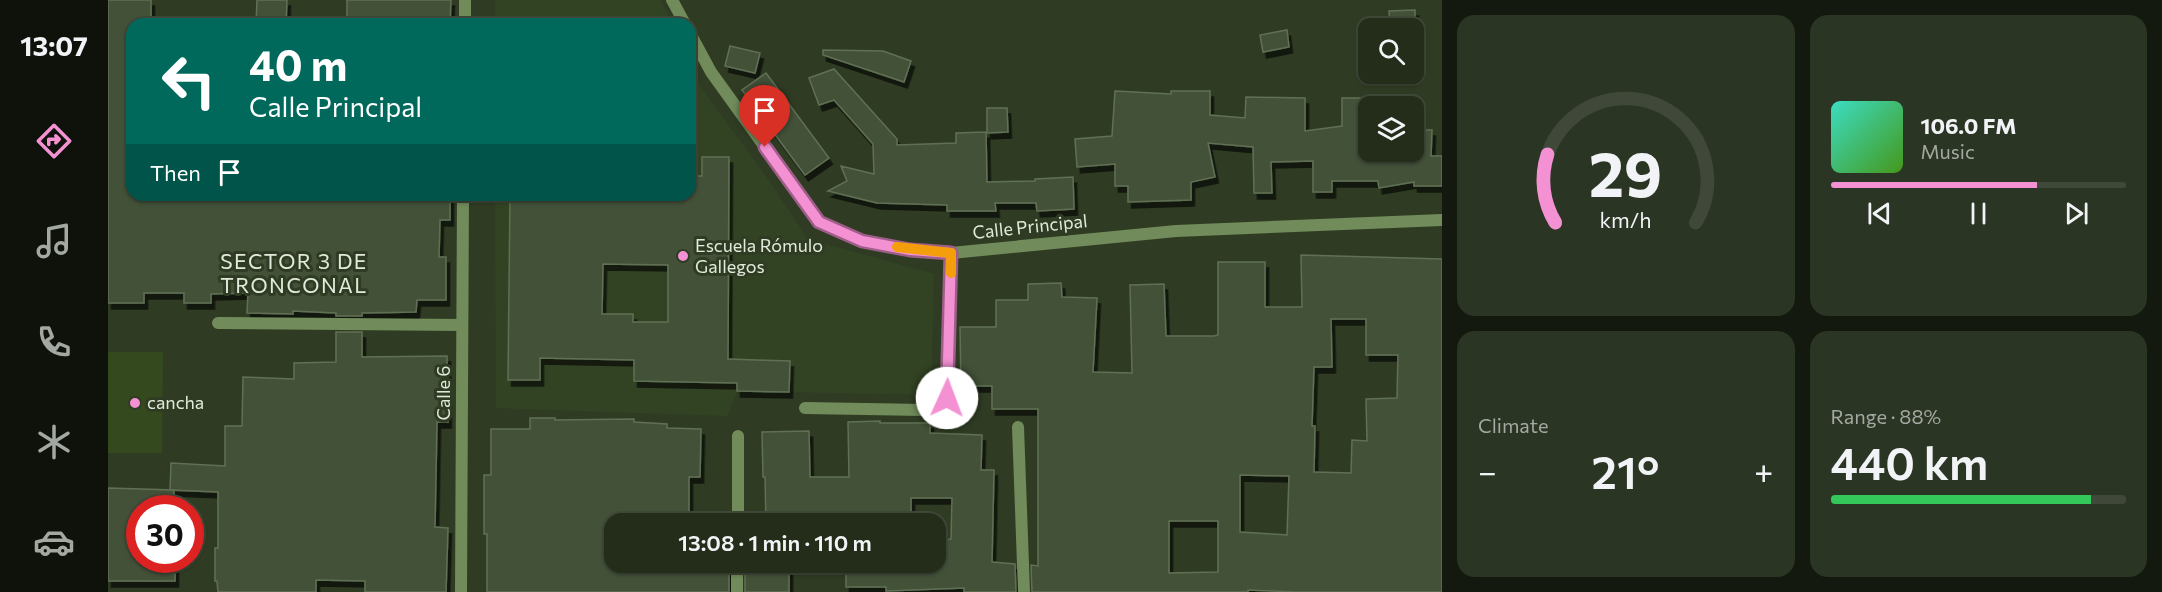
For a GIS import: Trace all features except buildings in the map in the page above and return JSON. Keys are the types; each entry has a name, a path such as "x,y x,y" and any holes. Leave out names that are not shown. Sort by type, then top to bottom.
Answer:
{"street":[{"path":"465,0 465,18"},
{"path":"672,0 682,18"},
{"name":"Calle Principal","path":"696,44 711,72 819,222 862,241 910,250 951,253 1176,231 1442,220"},
{"name":"Calle 6","path":"461,592 463,201"},
{"path":"805,408 924,410 940,406 947,398 951,253"},
{"path":"218,323 462,325"},
{"path":"1018,427 1024,592"},
{"path":"738,436 738,513"},
{"path":"737,573 737,592"}],"shaded area":[{"path":"495,0 660,0 670,18 495,18"},
{"path":"528,17 587,17 587,18"},
{"name":"Escuela Rómulo Gallegos","path":"696,78 808,239 934,274 931,395 737,391 727,416 496,408 495,201 696,201"},
{"name":"cancha","path":"108,352 163,352 162,453 108,453"}],"slow traffic":[{"path":"897,247 951,253 951,273"}],"place":[{"name":"Escuela Rómulo Gallegos","path":"683,256"},
{"name":"cancha","path":"135,403"}],"district":[{"name":"SECTOR 3 DE TRONCONAL","path":"294,274"}],"route":[{"path":"765,147 819,222 862,241 910,250 951,253 947,398"}]}
